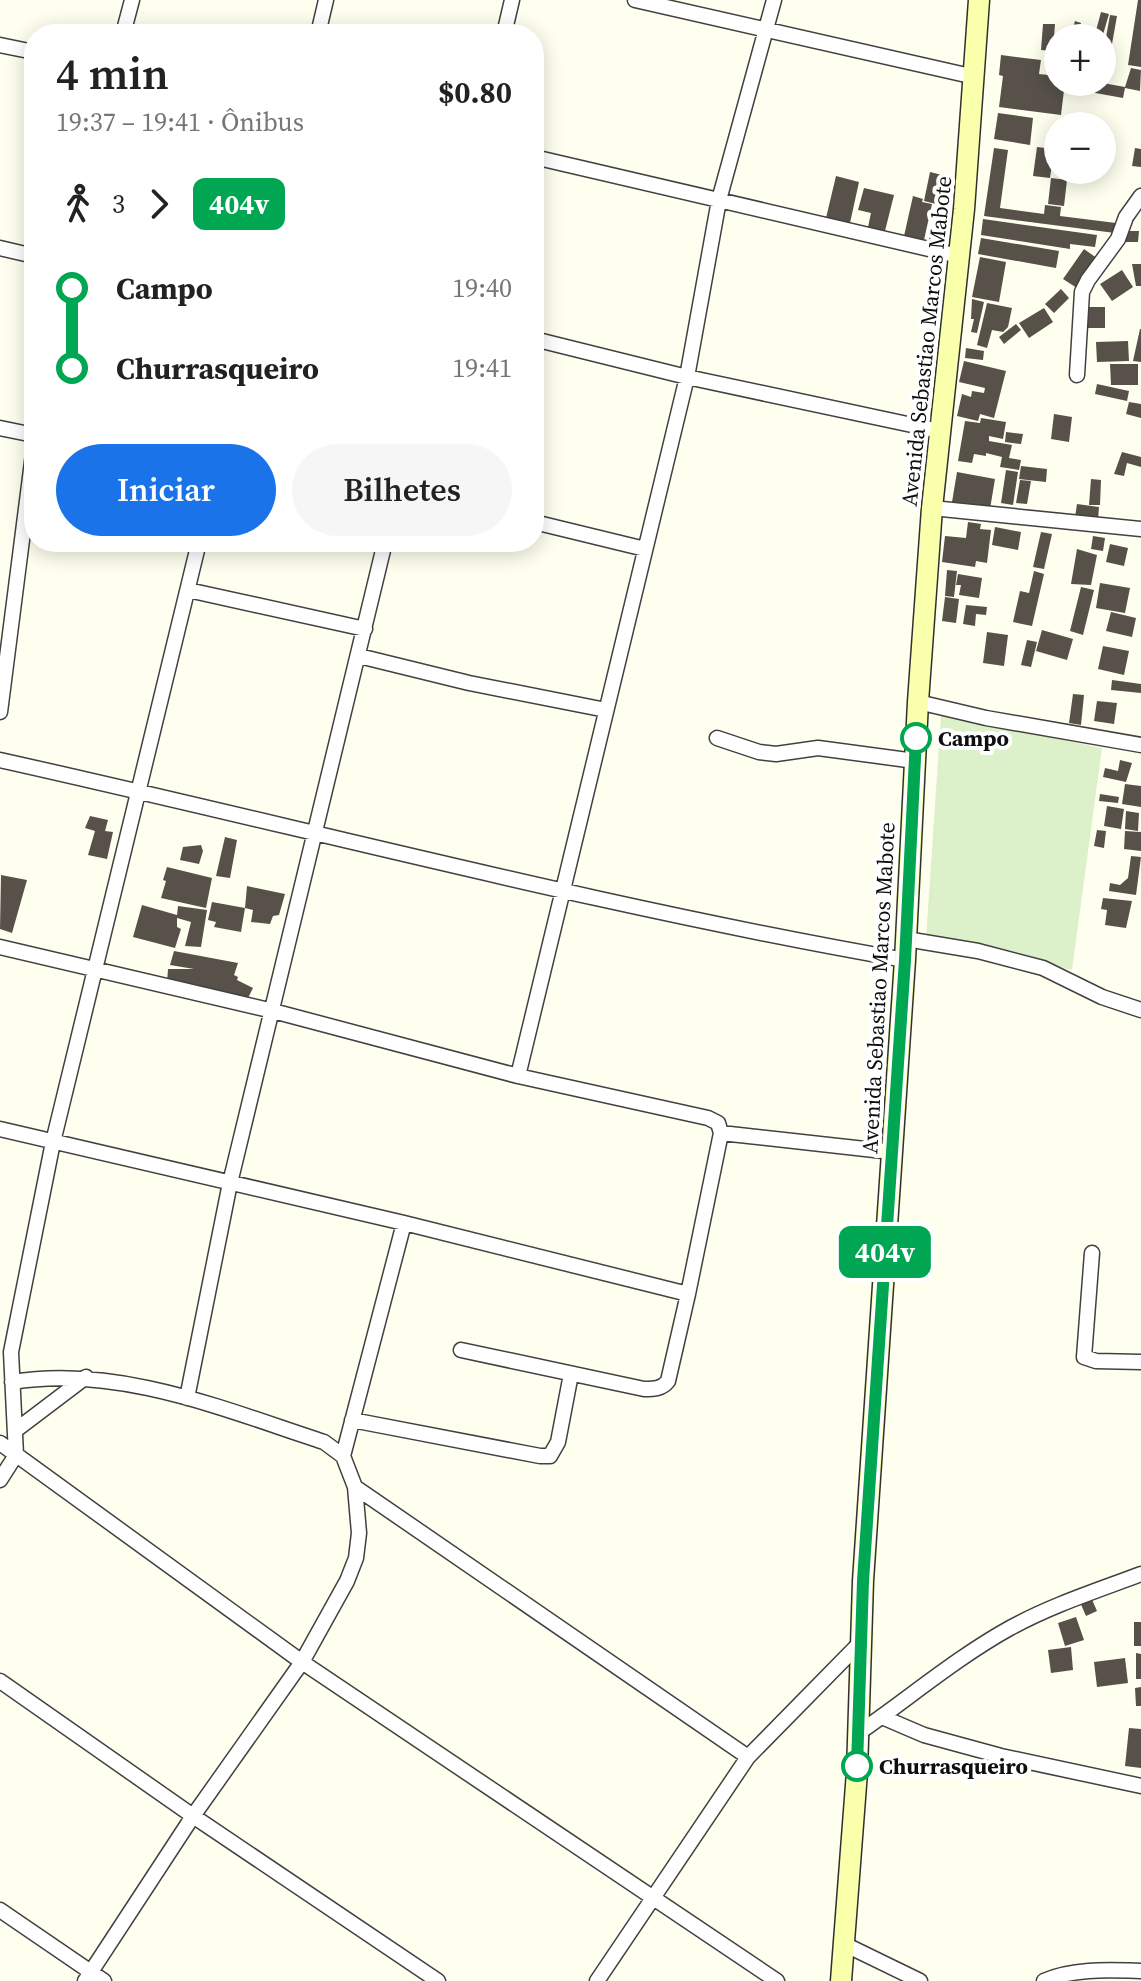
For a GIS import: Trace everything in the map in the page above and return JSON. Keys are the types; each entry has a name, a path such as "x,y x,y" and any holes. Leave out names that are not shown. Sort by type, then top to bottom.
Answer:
{"main road":[{"name":"Avenida Sebastiao Marcos Mabote","path":"841,1981 857,1772 860,1643 878,1332 905,960 918,702 932,508 959,256 979,0"}],"street":[{"path":"126,24 132,0"},
{"path":"320,24 326,0"},
{"path":"506,24 512,0"},
{"path":"635,0 975,77"},
{"path":"518,1076 687,377 719,200 774,0"},
{"path":"0,45 24,50"},
{"path":"544,159 959,256"},
{"path":"1077,375 1082,292 1118,239 1126,217 1141,196"},
{"path":"0,248 24,254"},
{"path":"544,341 687,377 940,431"},
{"path":"0,428 24,433"},
{"path":"932,508 1141,529"},
{"path":"0,712 24,524"},
{"path":"544,524 645,549"},
{"path":"0,1480 16,1455 16,1430 8,1391 11,1352 53,1142 197,552"},
{"path":"187,1398 230,1183 383,552"},
{"path":"188,590 365,629"},
{"path":"359,656 469,683 606,710"},
{"path":"918,702 986,718 1141,745"},
{"path":"717,738 759,752 776,754 818,748 915,761"},
{"path":"0,760 562,890 811,944 905,960"},
{"path":"906,939 978,951 1043,968 1102,997 1141,1010"},
{"path":"0,947 273,1011 518,1076 708,1118 718,1123 721,1133 688,1294 664,1386 644,1389 461,1350"},
{"path":"0,1129 404,1223 688,1294"},
{"path":"721,1133 892,1152"},
{"path":"343,1456 404,1223"},
{"path":"1092,1253 1084,1357 1096,1361 1141,1362"},
{"path":"352,1420 550,1456 558,1442 571,1374"},
{"path":"0,1910 94,1978 193,1816 302,1662 356,1558 359,1523 355,1487 343,1456 324,1442 187,1398 86,1377 44,1377 8,1391"},
{"path":"16,1430 86,1377"},
{"path":"0,1443 302,1662 777,1981"},
{"path":"355,1487 748,1757"},
{"path":"857,1734 1009,1628 1078,1595 1141,1574"},
{"path":"597,1981 748,1757 860,1643"},
{"path":"0,1681 438,1981"},
{"path":"882,1717 924,1735 1001,1756 1141,1786"},
{"path":"844,1944 920,1981"},
{"path":"1044,1981 1101,1970 1141,1971"}],"green space":[{"path":"941,715 1102,748 1072,970 926,939"}],"building":[{"path":"1138,0 1141,0 1141,67 1128,65"},
{"path":"1101,12 1109,14 1106,24 1098,24"},
{"path":"1110,15 1117,16 1116,24 1108,24"},
{"path":"1043,24 1044,24 1044,50 1041,50"},
{"path":"1001,55 1041,60 1039,74 1044,75 1044,96 1063,96 1061,112 999,107 1003,76 999,75"},
{"path":"1131,68 1141,70 1140,91 1125,88 1123,98 1112,96 1116,96 1116,85 1125,87"},
{"path":"998,113 1033,118 1030,145 994,139"},
{"path":"1037,147 1044,148 1044,177 1033,176"},
{"path":"994,148 1008,150 1000,208 1044,214 1045,205 1061,207 1060,216 1116,223 1115,233 984,216"},
{"path":"1135,148 1141,149 1141,167 1132,166"},
{"path":"930,172 942,175 936,204 924,201"},
{"path":"836,176 859,182 850,223 826,218"},
{"path":"1050,184 1067,184 1064,206 1048,204"},
{"path":"864,188 894,195 885,231 868,227 871,213 858,210"},
{"path":"913,196 932,204 924,240 904,236"},
{"path":"983,219 1097,235 1095,247 1070,244 1070,249 981,235"},
{"path":"933,221 948,224 942,251 927,248"},
{"path":"1125,231 1139,231 1138,242 1124,242"},
{"path":"981,238 1059,251 1056,268 978,254"},
{"path":"1084,249 1101,261 1080,290 1063,279"},
{"path":"980,257 1006,262 999,302 972,297"},
{"path":"1132,264 1141,264 1141,286 1136,286"},
{"path":"1122,270 1133,287 1112,301 1100,284"},
{"path":"1061,289 1069,298 1054,313 1045,304"},
{"path":"972,299 984,302 977,333 971,332 974,319 971,319"},
{"path":"987,303 1012,308 1008,327 1003,332 992,330 987,348 977,345"},
{"path":"1086,307 1105,307 1105,328 1086,328"},
{"path":"1044,308 1053,322 1029,338 1019,323"},
{"path":"1016,324 1021,330 1004,344 999,337"},
{"path":"1141,329 1141,362 1133,361"},
{"path":"1128,341 1129,361 1097,362 1096,342"},
{"path":"966,348 984,351 983,360 965,358"},
{"path":"964,361 1006,371 994,418 980,414 978,421 957,416 962,394 971,397 972,391 984,393 985,388 959,382"},
{"path":"1110,364 1138,364 1138,385 1111,385"},
{"path":"1097,384 1129,391 1127,401 1095,394"},
{"path":"1129,402 1141,404 1141,418 1126,414"},
{"path":"1054,414 1072,417 1069,442 1051,439"},
{"path":"981,418 1006,422 1003,439 989,436 989,441 1012,445 1009,458 1021,460 1019,470 1000,467 1002,457 986,453 986,456 974,454 972,463 958,461 965,421 980,423"},
{"path":"1006,432 1023,434 1021,444 1005,442"},
{"path":"1122,452 1141,457 1141,467 1127,463 1124,476 1114,474"},
{"path":"1021,466 1047,469 1046,482 1019,479"},
{"path":"1006,470 1018,472 1013,505 1001,503"},
{"path":"957,472 995,479 990,509 952,502"},
{"path":"1091,479 1101,480 1100,505 1089,505"},
{"path":"1020,480 1031,481 1027,504 1016,503"},
{"path":"1077,504 1099,507 1098,520 1075,517"},
{"path":"968,522 981,524 980,529 991,530 987,563 976,561 975,567 942,562 945,536 966,538"},
{"path":"995,527 1021,532 1018,550 992,545"},
{"path":"1041,532 1052,534 1044,569 1033,567"},
{"path":"1093,536 1105,538 1103,551 1091,549"},
{"path":"1110,544 1128,548 1124,566 1106,562"},
{"path":"1077,549 1097,555 1091,585 1071,584"},
{"path":"947,570 957,571 954,597 945,596"},
{"path":"1034,571 1044,574 1032,626 1013,622 1020,591 1029,593"},
{"path":"958,574 982,578 979,598 959,595 961,585 956,585"},
{"path":"1100,583 1130,588 1125,613 1096,608"},
{"path":"1081,587 1094,590 1083,635 1070,631"},
{"path":"945,597 959,599 956,623 942,621"},
{"path":"966,605 987,607 986,615 976,614 975,626 963,624"},
{"path":"1111,612 1136,618 1132,637 1106,631"},
{"path":"1042,630 1073,639 1067,660 1036,651"},
{"path":"987,632 1008,635 1004,666 983,663"},
{"path":"1027,640 1037,642 1031,667 1021,665"},
{"path":"1103,646 1129,651 1124,675 1098,669"},
{"path":"1112,680 1141,684 1141,693 1111,690"},
{"path":"1073,694 1084,695 1081,725 1069,723"},
{"path":"1097,701 1117,703 1114,724 1094,721"},
{"path":"1120,760 1132,763 1126,782 1103,777 1105,768 1118,771"},
{"path":"1125,784 1141,786 1141,807 1122,804"},
{"path":"1100,794 1119,797 1118,803 1099,801"},
{"path":"1107,806 1124,809 1121,829 1104,826"},
{"path":"1126,811 1139,813 1138,831 1125,829"},
{"path":"90,816 108,820 105,831 113,832 107,859 88,855 95,831 85,828"},
{"path":"1097,830 1106,831 1104,848 1094,846"},
{"path":"1125,831 1141,832 1141,851 1124,849"},
{"path":"225,837 237,840 230,878 216,876"},
{"path":"201,845 203,851 199,864 180,860 183,847"},
{"path":"1131,856 1141,857 1136,895 1109,891 1110,883 1120,885 1128,878"},
{"path":"167,867 212,878 206,908 161,898"},
{"path":"1,875 27,880 12,933 0,929"},
{"path":"247,886 285,894 279,915 273,916 270,924 251,922 253,910 245,908"},
{"path":"1103,898 1132,901 1126,928 1105,925 1107,910 1101,909"},
{"path":"212,902 245,908 241,932 214,927 216,922 208,920"},
{"path":"142,905 177,915 178,906 207,910 201,947 185,946 191,922 177,918 177,927 181,929 175,948 133,937"},
{"path":"174,951 238,963 234,975 238,977 237,980 253,988 248,998 167,983 168,969 194,969 170,965"},
{"path":"1090,1595 1097,1611 1086,1616 1079,1600"},
{"path":"1076,1617 1084,1640 1065,1646 1058,1623"},
{"path":"1134,1622 1141,1622 1141,1646 1134,1646"},
{"path":"1071,1647 1073,1670 1051,1673 1048,1650"},
{"path":"1136,1653 1141,1654 1141,1679 1136,1679"},
{"path":"1125,1658 1128,1683 1097,1687 1094,1662"},
{"path":"1141,1687 1141,1706 1136,1706 1135,1688"},
{"path":"1129,1728 1141,1729 1141,1768 1125,1766"}],"bus line":[{"name":"404v","path":"857,1766 863,1581 905,960 916,738"}],"place":[{"name":"Campo","path":"916,738"},
{"name":"Churrasqueiro","path":"857,1766"}]}
